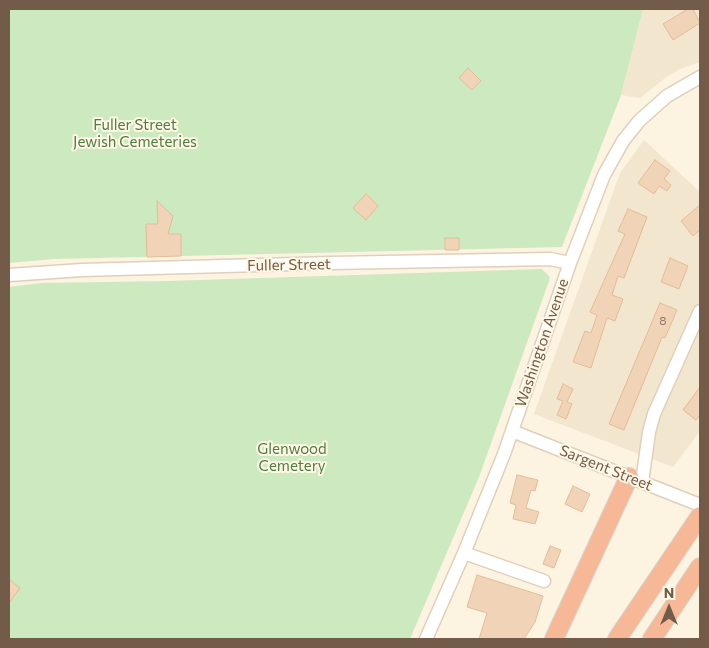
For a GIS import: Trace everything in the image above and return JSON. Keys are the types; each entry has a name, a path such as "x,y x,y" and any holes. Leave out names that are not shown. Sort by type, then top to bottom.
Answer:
{"highway":[{"path":"554,639 636,479"},
{"path":"617,639 700,516"},
{"path":"652,639 700,567"}],"street":[{"name":"Washington Avenue","path":"426,639 464,553 512,431 570,264 604,175 624,141 639,121 676,90 700,77"},
{"name":"Fuller Street","path":"9,275 82,270 550,259 570,264"},
{"path":"636,479 654,414 700,311"},
{"name":"Sargent Street","path":"512,431 700,505"},
{"path":"464,553 544,581"}],"shaded area":[{"path":"643,9 700,9 700,62 680,69 665,78 640,98 621,95"},
{"path":"644,140 700,192 700,431 673,467 534,414 620,173"}],"green space":[{"name":"Fuller Street Jewish Cemeteries","path":"9,9 643,9 621,95 562,247 54,259 9,263"},
{"name":"Glenwood Cemetery","path":"542,269 550,277 549,281 479,477 410,639 9,639 9,287 42,283 169,281"}],"building":[{"path":"688,9 693,9 700,23 673,40 663,24"},
{"path":"468,68 481,81 472,90 459,78"},
{"path":"655,160 670,171 664,179 671,185 667,191 659,186 654,194 638,183"},
{"path":"366,194 378,206 366,220 353,208"},
{"path":"157,201 173,216 168,234 181,234 181,256 147,257 146,224 158,224"},
{"path":"700,205 700,230 693,236 681,221"},
{"path":"628,209 647,217 624,278 618,276 612,295 623,299 615,321 607,318 591,368 573,362 585,331 591,333 597,315 590,312 625,234 618,231"},
{"path":"445,238 459,238 459,250 445,250"},
{"path":"670,258 688,266 679,289 661,282"},
{"path":"660,303 677,310 665,338 662,337 624,430 609,424"},
{"path":"563,384 573,389 567,402 572,404 566,419 557,415 563,401 557,399"},
{"path":"700,387 700,415 696,420 683,410"},
{"path":"517,475 538,480 535,491 531,490 526,508 539,512 535,524 513,519 516,505 510,503"},
{"path":"573,486 590,494 582,512 565,504"},
{"path":"550,546 561,550 554,568 543,564"},
{"path":"477,575 543,596 535,622 524,639 479,639 487,613 467,607"},
{"path":"9,579 20,588 9,603"}]}
